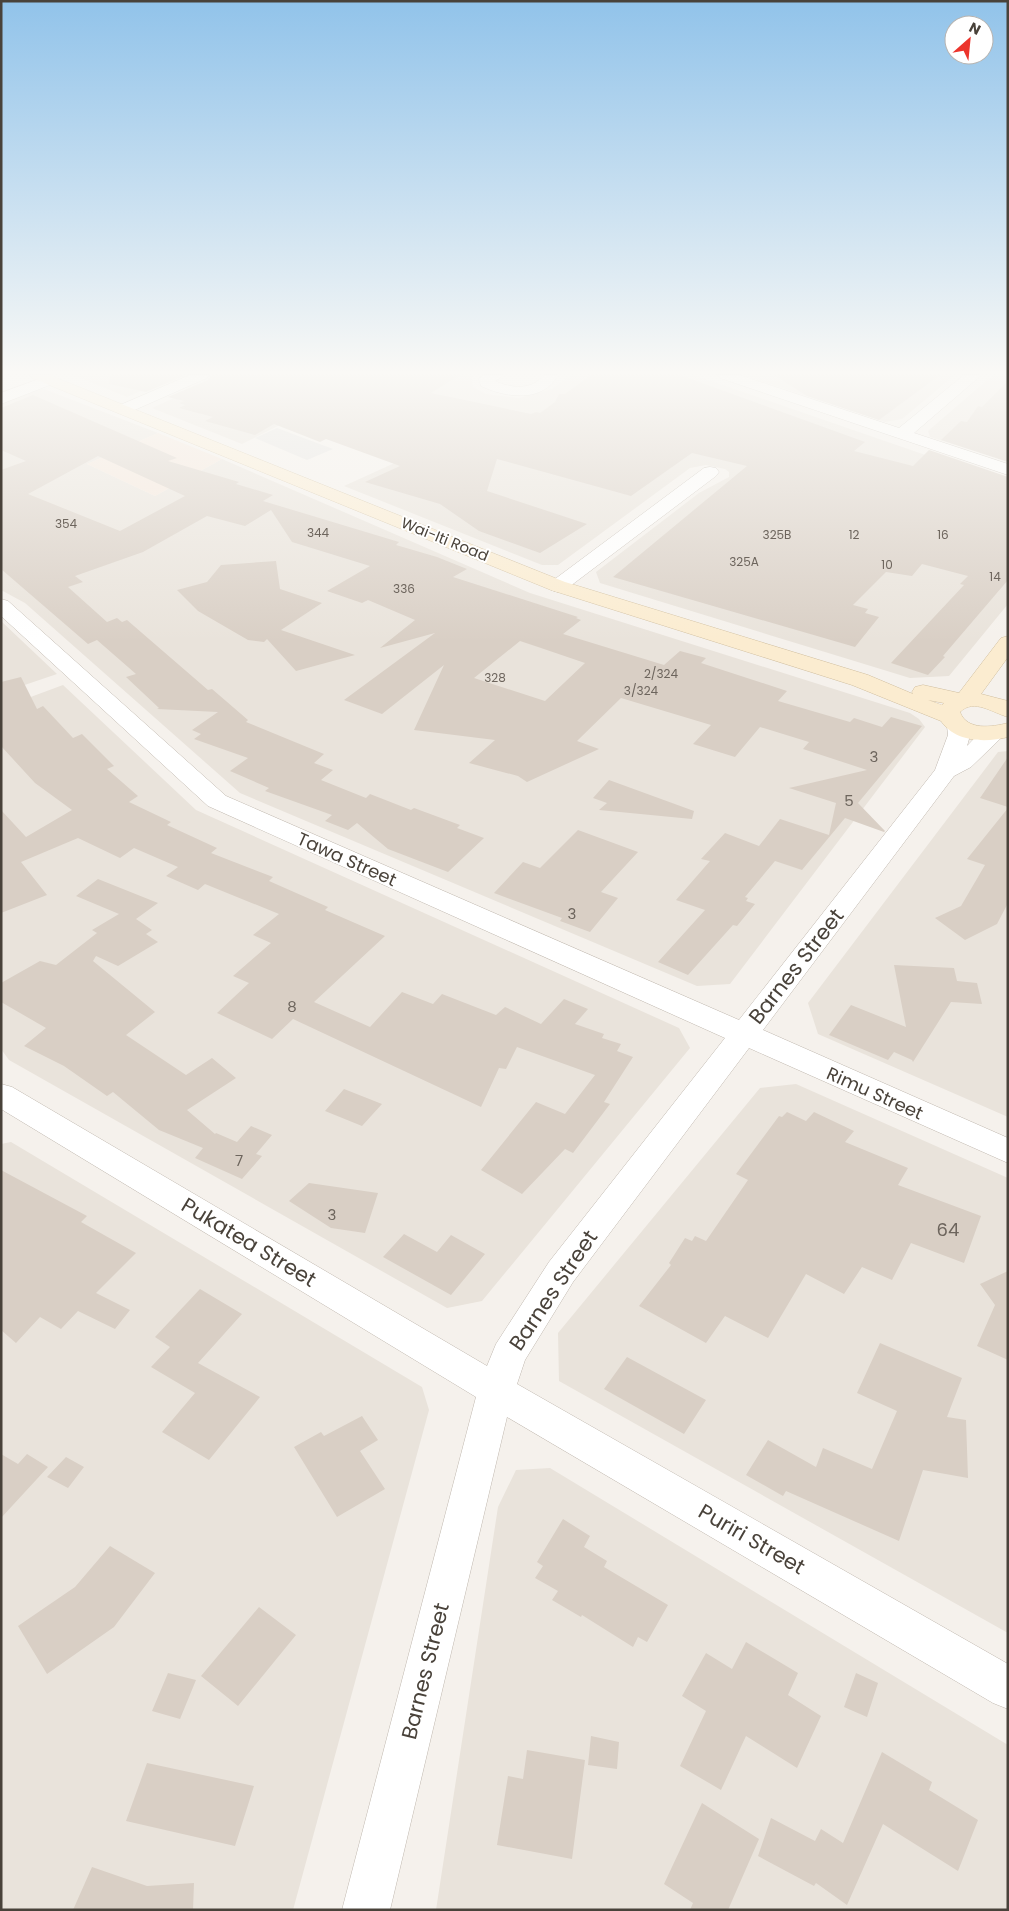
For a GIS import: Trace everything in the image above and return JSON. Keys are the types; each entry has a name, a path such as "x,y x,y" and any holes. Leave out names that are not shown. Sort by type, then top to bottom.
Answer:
{"street":[{"name":"Wai-Iti Road","path":"259,464 558,586 860,680 965,701 986,701 1004,722 974,732 954,721 860,680"},
{"path":"990,464 1008,470"},
{"path":"558,586 710,472"},
{"name":"Tawa Street","path":"1,605 217,801 742,1035"},
{"path":"954,721 950,708 965,701 1008,642"},
{"name":"Barnes Street","path":"366,1910 496,1390 509,1355 561,1272 946,771 959,735 954,721"},
{"name":"Barnes Street","path":"946,771 963,762 1004,722"},
{"name":"Rimu Street","path":"742,1035 1008,1151"},
{"name":"Pukatea Street","path":"1,1095 496,1390"},
{"name":"Puriri Street","path":"496,1390 1008,1688"}],"shaded area":[{"path":"1,464 87,464 155,496 213,464 234,464 530,593 910,713 919,719 925,727 730,984 697,986 240,793 25,603 1,590"},
{"path":"87,464 213,464 155,496"},
{"path":"392,464 952,464 1008,480 1008,604 949,676 910,678 600,583 596,572 699,493 729,477 729,472 725,469 706,465 690,468 558,565 542,565 344,486"},
{"path":"1,621 57,674 1,693"},
{"path":"63,685 196,810 679,1028 690,1048 482,1301 447,1308 9,1060 1,1049 1,708"},
{"path":"1008,751 1008,1117 818,1034 808,1003 998,752"},
{"path":"796,1084 1008,1178 1008,1633 559,1381 558,1333 760,1088"},
{"path":"11,1142 422,1387 429,1410 293,1910 1,1910 1,1144"},
{"path":"550,1468 1008,1745 1008,1910 436,1910 498,1507 516,1470"}],"building":[{"path":"17,464 83,464 28,494 120,531 185,496 116,464 179,464 239,482 236,484 273,495 263,501 399,542 396,545 437,557 467,569 453,577 578,617 576,618 581,620 563,634 664,665 680,651 706,658 701,663 787,691 778,701 850,722 854,718 882,727 891,717 922,726 858,803 885,831 845,818 802,870 775,861 745,897 748,898 746,901 755,904 737,926 733,925 688,975 658,962 705,910 676,900 710,861 701,859 725,833 759,846 780,819 829,835 836,803 789,788 867,770 803,749 809,742 760,727 735,757 693,744 711,725 621,698 577,741 599,749 527,782 518,776 469,763 495,740 414,730 444,665 382,714 344,700 435,633 380,648 415,620 368,600 362,603 327,591 370,566 292,542 271,510 245,526 207,516 143,552 75,576 83,582 68,587 107,622 117,618 122,622 127,620 208,690 212,689 248,720 246,722 324,754 314,763 333,770 321,780 366,798 370,794 411,810 414,808 460,825 457,828 484,838 448,872 388,849 357,823 348,830 325,821 332,815 265,791 269,788 230,771 248,758 194,739 201,734 192,730 218,712 157,709 159,708 126,677 136,674 97,640 88,644 1,569 1,470","holes":["520,641 585,663 545,701 474,678"]},
{"path":"395,464 495,464 487,491 587,524 540,553 479,531 440,504 365,482 400,466"},
{"path":"516,464 676,464 631,496"},
{"path":"739,464 906,464 913,466 915,464 970,464 1008,477 1008,580 928,675 891,663 964,585 960,584 968,576 922,564 912,576 886,572 853,605 868,609 865,613 879,617 855,647 613,577 747,466"},
{"path":"276,561 280,589 322,603 281,630 355,655 296,671 267,639 264,642 248,640 198,611 177,590 207,582 221,565"},
{"path":"21,677 37,709 43,706 73,738 82,734 114,766 107,769 138,796 129,802 171,822 167,825 217,848 211,853 273,877 269,881 328,907 325,910 385,936 314,1002 370,1027 402,992 433,1004 442,994 496,1015 505,1007 541,1024 564,999 588,1009 575,1024 604,1034 602,1038 621,1044 617,1051 633,1057 604,1102 610,1104 573,1153 565,1149 522,1194 481,1170 536,1102 565,1114 595,1075 517,1047 506,1069 499,1068 481,1107 293,1019 272,1039 217,1013 249,983 233,976 271,943 253,935 279,914 205,884 198,890 166,876 178,867 134,848 120,858 78,838 21,862 47,895 1,913 1,810 26,837 72,810 35,783 1,746 1,682"},
{"path":"1008,757 1008,807 980,798"},
{"path":"609,780 694,811 692,819 599,810 607,803 593,798"},
{"path":"1008,808 1008,903 997,924 965,940 935,918 961,906 985,865 967,859"},
{"path":"578,830 638,852 601,892 618,898 590,932 560,921 562,918 494,893 523,862 540,868"},
{"path":"98,879 158,903 136,919 152,930 146,934 158,942 118,966 96,956 93,961 155,1012 126,1035 186,1075 212,1058 236,1078 187,1110 215,1134 237,1142 251,1126 272,1135 256,1154 262,1156 242,1179 195,1158 203,1148 159,1130 113,1092 107,1096 64,1066 24,1046 46,1028 1,1002 1,983 40,961 56,965 97,933 92,930 119,914 76,896"},
{"path":"894,965 954,968 957,981 977,983 982,1004 951,1002 913,1062 894,1052 888,1060 829,1035 851,1005 906,1027"},
{"path":"344,1089 382,1104 362,1126 325,1111"},
{"path":"787,1112 806,1121 814,1112 854,1131 845,1142 908,1168 898,1185 981,1216 964,1263 911,1243 892,1280 862,1267 844,1294 806,1274 768,1338 725,1316 706,1343 639,1306 671,1265 669,1263 685,1238 692,1241 695,1236 706,1241 748,1180 736,1174 779,1116 782,1117"},
{"path":"1,1170 87,1216 81,1222 136,1253 96,1293 130,1310 115,1329 78,1311 61,1329 40,1317 16,1343 1,1330"},
{"path":"309,1183 378,1193 365,1233 331,1228 289,1201"},
{"path":"404,1234 437,1252 451,1235 485,1254 451,1295 383,1257"},
{"path":"1008,1271 1008,1360 977,1346 995,1305 980,1284"},
{"path":"200,1289 242,1314 198,1363 260,1397 209,1460 162,1432 195,1393 151,1367 170,1347 155,1337"},
{"path":"880,1343 962,1378 947,1417 966,1420 968,1478 923,1470 899,1541 786,1491 783,1496 746,1475 768,1440 816,1467 823,1448 872,1469 897,1411 857,1393"},
{"path":"627,1357 706,1400 684,1434 604,1389"},
{"path":"362,1416 378,1440 360,1451 385,1489 337,1517 294,1447 321,1432 324,1436"},
{"path":"1,1454 18,1464 27,1454 48,1467 1,1518"},
{"path":"66,1457 84,1467 68,1488 47,1477"},
{"path":"563,1519 590,1536 584,1547 607,1561 604,1567 668,1605 647,1642 638,1637 633,1647 582,1615 581,1617 552,1600 558,1591 535,1578 543,1566 537,1562"},
{"path":"110,1546 155,1573 114,1627 47,1674 18,1626 75,1587"},
{"path":"259,1607 296,1635 238,1706 201,1676"},
{"path":"746,1642 798,1673 788,1695 821,1716 797,1768 746,1736 721,1790 680,1766 706,1711 682,1696 706,1653 732,1669"},
{"path":"168,1673 196,1680 180,1719 152,1711"},
{"path":"856,1673 878,1683 867,1717 844,1707"},
{"path":"591,1736 619,1742 617,1769 588,1765"},
{"path":"527,1750 585,1760 572,1859 497,1845 508,1776 523,1779"},
{"path":"882,1752 932,1782 929,1790 978,1820 958,1871 883,1824 847,1905 816,1883 814,1886 758,1856 771,1818 815,1841 821,1829 843,1843"},
{"path":"147,1763 254,1786 235,1846 126,1821"},
{"path":"702,1803 759,1839 728,1910 690,1910 693,1903 664,1884"},
{"path":"92,1867 147,1886 194,1883 193,1910 73,1910"}]}
